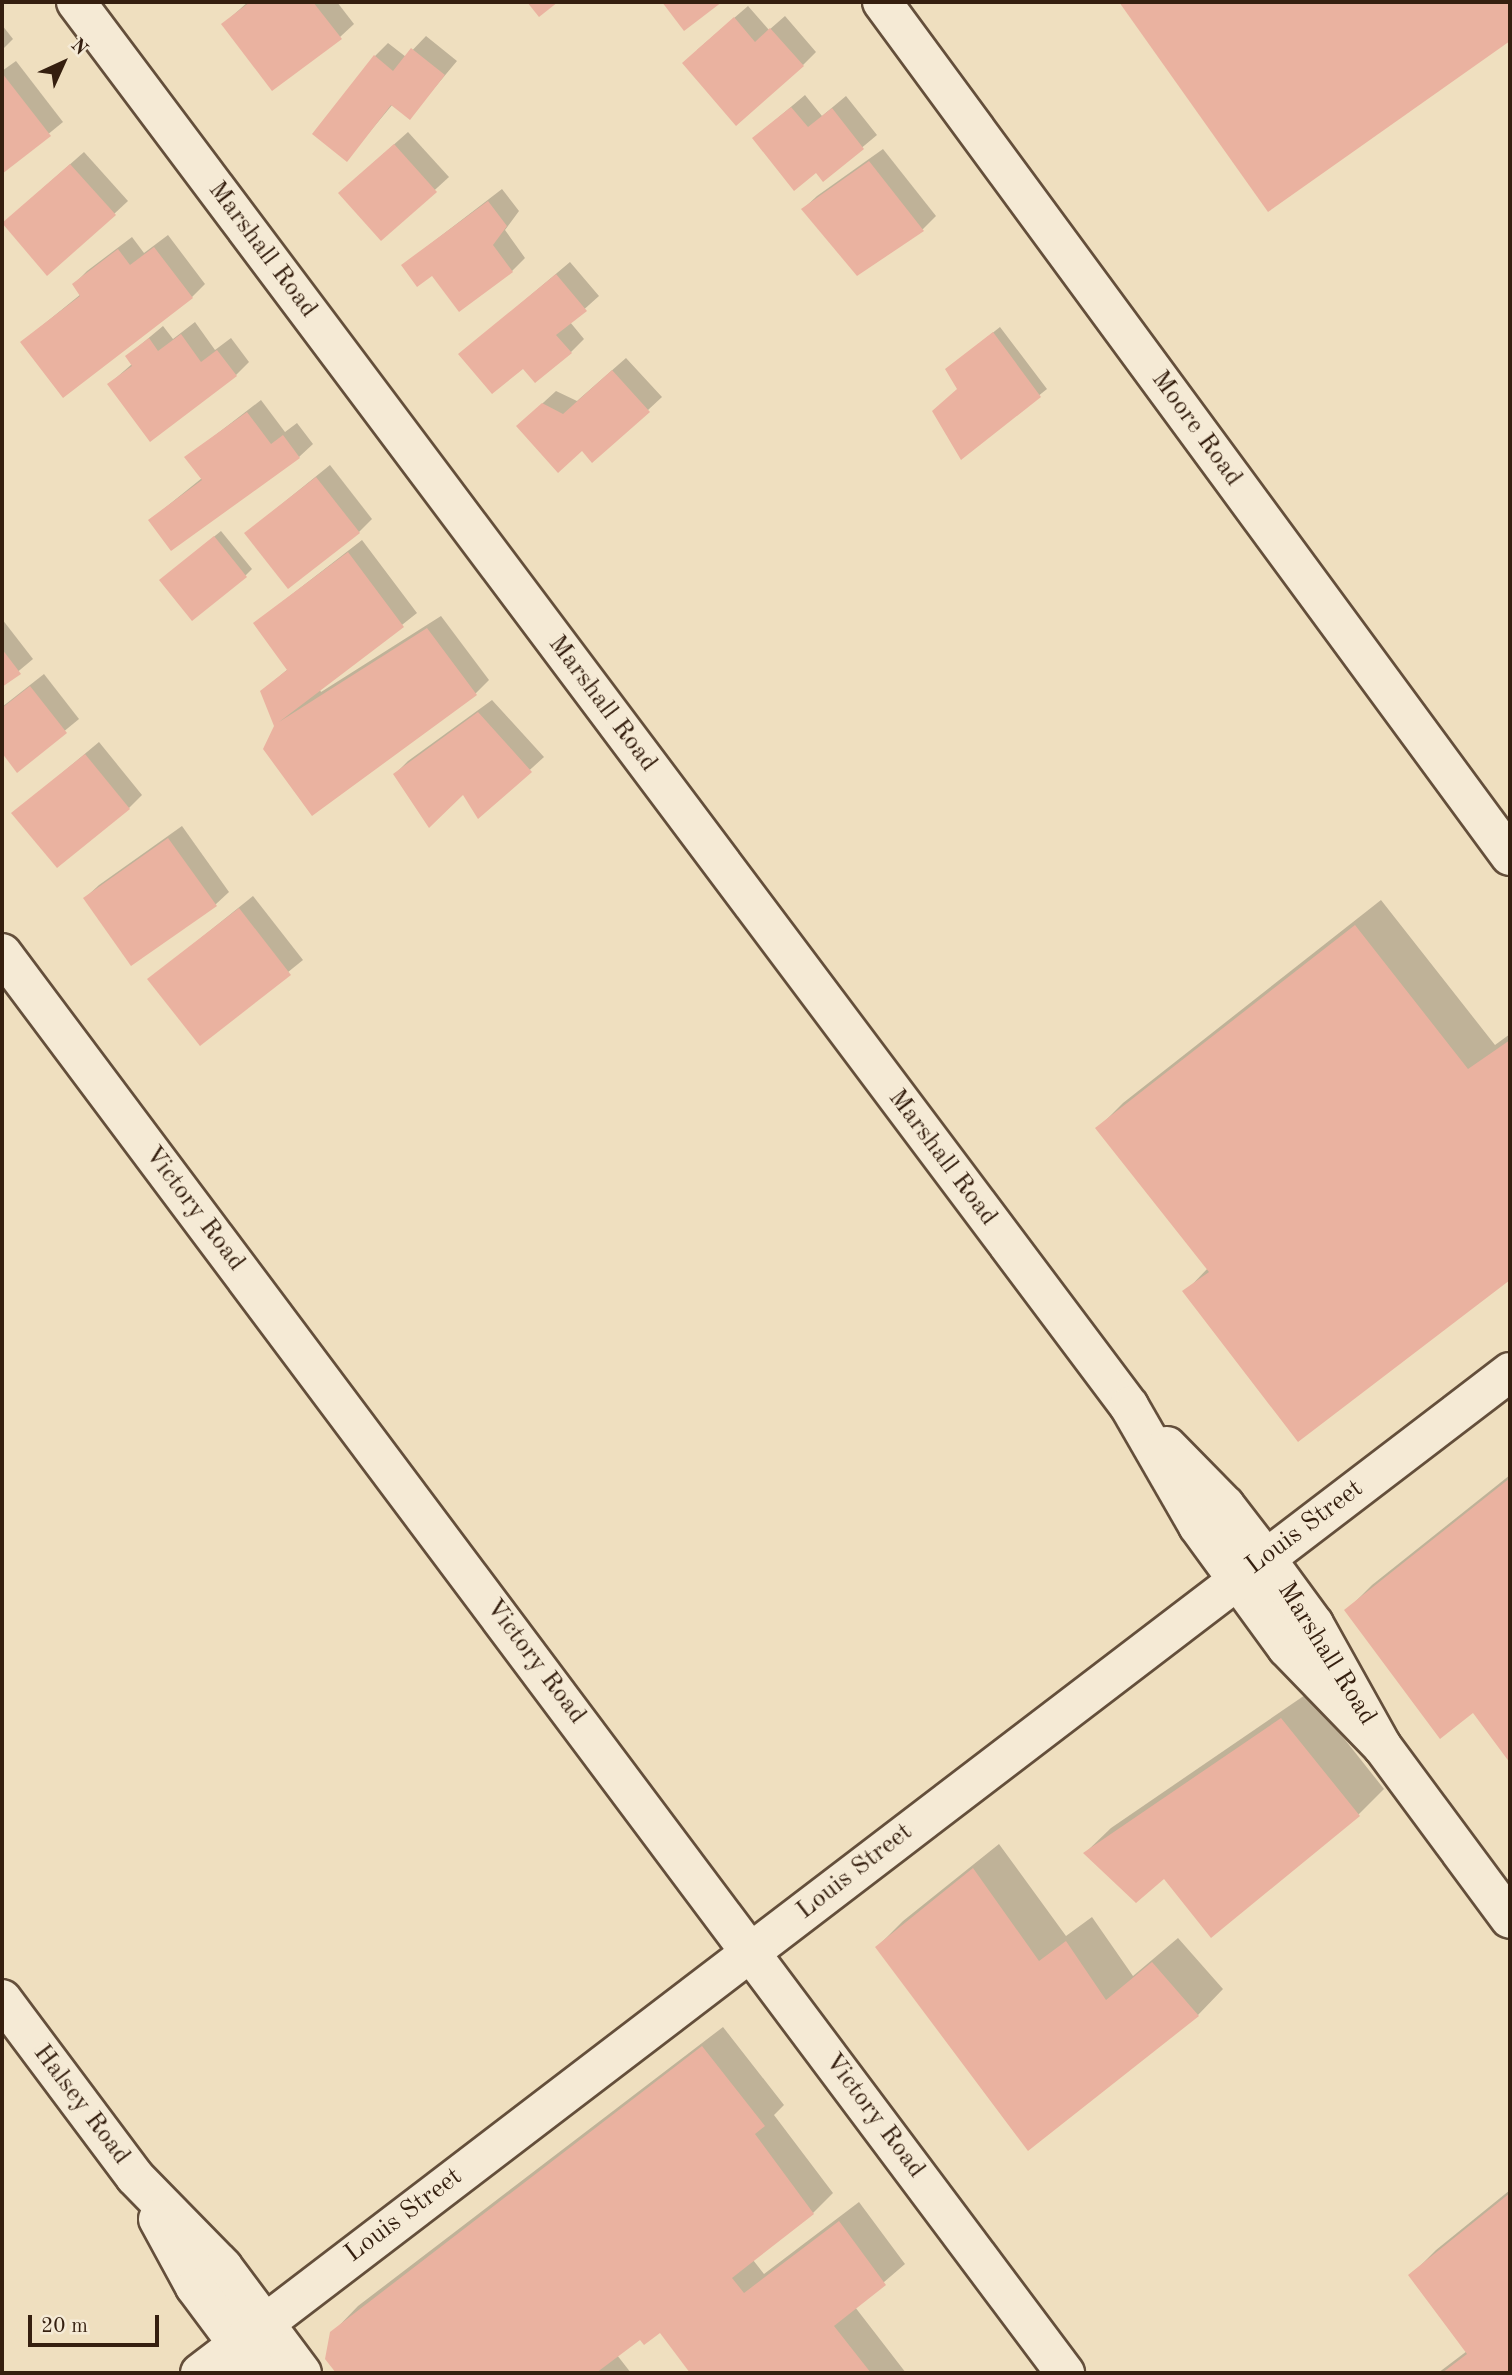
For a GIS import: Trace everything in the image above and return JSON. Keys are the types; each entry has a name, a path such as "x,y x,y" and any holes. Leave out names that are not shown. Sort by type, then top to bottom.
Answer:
{"street":[{"name":"Marshall Road","path":"76,2 1129,1406 1198,1526 1251,1569 1287,1648 1382,1746 1510,1919"},
{"name":"Moore Road","path":"882,2 1509,853"},
{"name":"Victory Road","path":"2,953 1065,2373"},
{"name":"Louis Street","path":"200,2373 254,2347 751,1951 1510,1372"},
{"name":"Halsey Road","path":"2,1999 135,2177 195,2287 254,2347 302,2373"}],"building":[{"path":"250,2 313,2 342,39 272,91 221,24"},
{"path":"527,2 558,2 539,17"},
{"path":"662,2 722,2 684,31"},
{"path":"1119,2 1510,2 1510,41 1268,212"},
{"path":"734,17 755,42 770,28 804,66 736,126 682,63"},
{"path":"411,48 445,75 410,120 391,105 347,162 312,134 374,55 393,71"},
{"path":"2,73 51,136 2,174"},
{"path":"791,107 808,127 832,108 864,149 823,182 816,173 794,191 752,138"},
{"path":"394,144 437,192 381,241 338,193"},
{"path":"869,161 924,231 857,276 801,209"},
{"path":"70,164 116,215 47,276 2,223"},
{"path":"488,201 507,226 493,245 513,272 459,312 432,276 417,287 401,265"},
{"path":"154,247 193,298 63,398 20,342 80,296 72,284 118,249 130,265"},
{"path":"556,274 587,311 556,335 572,353 535,383 523,369 492,394 458,354"},
{"path":"993,332 1041,397 961,460 932,411 957,389 945,369"},
{"path":"181,334 201,362 217,350 237,376 150,442 107,384 132,366 125,356 149,338 158,351"},
{"path":"612,370 650,412 592,463 582,451 558,473 516,426 542,403 563,414"},
{"path":"247,412 271,444 283,435 300,458 171,551 148,520 202,480 184,457"},
{"path":"316,477 360,533 288,589 244,533"},
{"path":"214,536 247,577 192,621 159,580"},
{"path":"348,552 404,627 279,722 427,628 477,695 312,816 263,749 274,726 260,691 287,670 253,623"},
{"path":"2,649 21,674 2,687"},
{"path":"30,686 67,733 17,773 2,753 2,708"},
{"path":"478,712 532,772 478,819 463,795 429,828 393,774"},
{"path":"85,754 130,809 57,868 11,813"},
{"path":"168,838 217,906 131,966 83,898"},
{"path":"239,908 291,975 200,1046 147,979"},
{"path":"1355,925 1468,1069 1510,1040 1510,1280 1298,1442 1182,1291 1209,1272 1095,1128"},
{"path":"1510,1478 1510,1763 1473,1713 1440,1739 1344,1610"},
{"path":"1281,1718 1360,1816 1211,1938 1164,1879 1136,1903 1083,1853"},
{"path":"973,1868 1039,1961 1066,1941 1106,2000 1152,1962 1199,2016 1028,2151 875,1947"},
{"path":"702,2046 765,2126 755,2134 814,2214 732,2278 744,2293 839,2221 886,2285 834,2326 871,2373 690,2373 660,2333 644,2345 640,2340 596,2373 336,2373 325,2359 330,2332"},
{"path":"1510,2193 1510,2373 1442,2373 1467,2354 1408,2275"}]}
